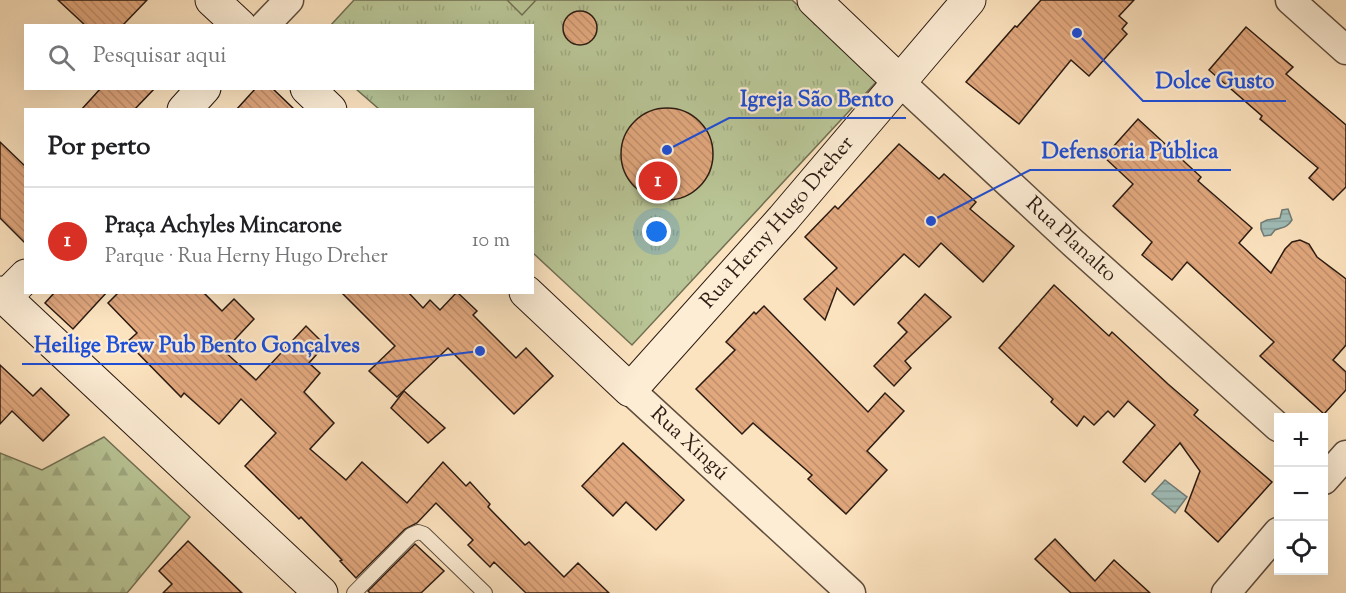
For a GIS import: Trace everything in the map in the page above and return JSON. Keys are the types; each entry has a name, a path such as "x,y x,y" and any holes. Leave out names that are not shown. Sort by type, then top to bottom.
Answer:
{"main road":[{"path":"212,0 238,24"},
{"name":"Rua Planalto","path":"814,0 899,81"},
{"name":"Rua Herny Hugo Dreher","path":"630,390 783,219 969,0"},
{"path":"186,108 202,90"},
{"path":"309,90 328,108"},
{"path":"8,292 321,593"},
{"name":"Rua Xingú","path":"528,294 630,390"}],"street":[{"path":"266,24 289,0"},
{"path":"1290,0 1346,50"},
{"name":"Rua Planalto","path":"899,81 1274,423"},
{"name":"Rua Xingú","path":"630,390 851,593"},
{"path":"1226,593 1274,537"}],"lane":[{"path":"354,593 411,535 418,532 424,534 485,593"}],"green space":[{"path":"354,0 792,0 878,80 632,345 534,254 534,108 378,108 357,90 534,90 534,24 332,24"},
{"path":"507,0 536,0 522,15"},
{"path":"104,437 190,517 127,593 0,593 0,453 42,470"}],"water":[{"path":"1288,209 1292,220 1290,223 1275,230 1271,235 1264,236 1261,223 1280,218 1282,210"},
{"path":"1165,480 1187,497 1175,513 1152,494"}],"building":[{"path":"58,0 147,0 124,24 84,24"},
{"path":"1041,0 1134,0 1119,16 1127,23 1122,29 1127,34 1089,76 1071,60 1019,124 966,82"},
{"path":"580,11 592,16 597,28 592,40 580,45 568,40 563,28 568,16"},
{"path":"1246,27 1293,67 1286,74 1346,125 1346,187 1333,200 1309,178 1318,168 1260,119 1262,116 1209,70"},
{"path":"99,90 153,90 136,108 83,108"},
{"path":"254,90 274,90 293,108 238,108"},
{"path":"667,108 685,112 699,122 709,136 713,154 709,172 699,186 685,196 667,200 649,196 635,186 625,172 621,154 625,136 635,122 649,112"},
{"path":"1138,119 1201,177 1198,181 1252,228 1239,243 1271,273 1285,249 1292,242 1300,240 1309,244 1317,257 1346,279 1346,345 1333,360 1346,372 1346,390 1325,413 1260,356 1274,342 1187,262 1172,280 1142,255 1152,242 1113,206 1133,184 1104,157"},
{"path":"0,142 24,165 24,242 0,218"},
{"path":"899,144 939,179 944,174 976,202 970,209 1014,246 983,282 941,243 919,267 904,254 854,305 837,288 825,320 804,299 837,268 805,237 835,206 838,209"},
{"path":"1054,285 1109,336 1112,332 1198,410 1194,415 1272,482 1218,542 1185,511 1200,471 1180,443 1145,482 1123,462 1155,425 1128,401 1114,417 1108,411 1094,425 1084,416 1077,426 1051,402 1053,399 999,348"},
{"path":"53,294 105,294 73,329 45,303"},
{"path":"117,294 205,294 222,311 234,299 254,319 224,351 256,380 306,326 325,345 309,363 320,373 304,392 334,423 310,449 346,480 362,462 407,503 443,462 466,486 470,482 490,504 488,507 525,545 529,542 564,577 578,563 609,593 526,593 494,562 490,567 468,545 473,540 436,503 417,523 405,529 356,578 301,517 299,519 245,466 276,433 241,399 219,424 184,393 181,397 127,342 137,333 108,303"},
{"path":"343,294 410,294 423,308 430,300 440,310 455,294 459,294 477,311 473,315 516,358 526,348 553,376 514,414 448,348 397,397 369,371 395,346"},
{"path":"925,294 951,317 905,361 911,368 894,386 874,366 907,332 898,323"},
{"path":"764,306 868,412 885,393 904,411 867,451 887,470 846,514 808,479 812,475 753,423 742,434 696,389 735,350 726,342 754,312 756,314"},
{"path":"0,365 33,396 41,388 69,415 43,441 12,411 0,424"},
{"path":"404,391 445,428 428,443 391,408"},
{"path":"623,443 684,500 656,530 626,502 613,516 582,486"},
{"path":"1055,539 1095,581 1114,560 1150,593 1071,593 1035,559"},
{"path":"188,541 242,593 163,593 172,584 159,571"},
{"path":"415,544 444,571 421,593 370,593 368,591"}],"place":[{"name":"Dolce Gusto","path":"1077,33"},
{"name":"Igreja São Bento","path":"667,150"},
{"name":"Praça Achyles Mincarone","path":"658,181"},
{"name":"Defensoria Pública","path":"931,221"},
{"name":"Heilige Brew Pub Bento Gonçalves","path":"480,351"}]}
